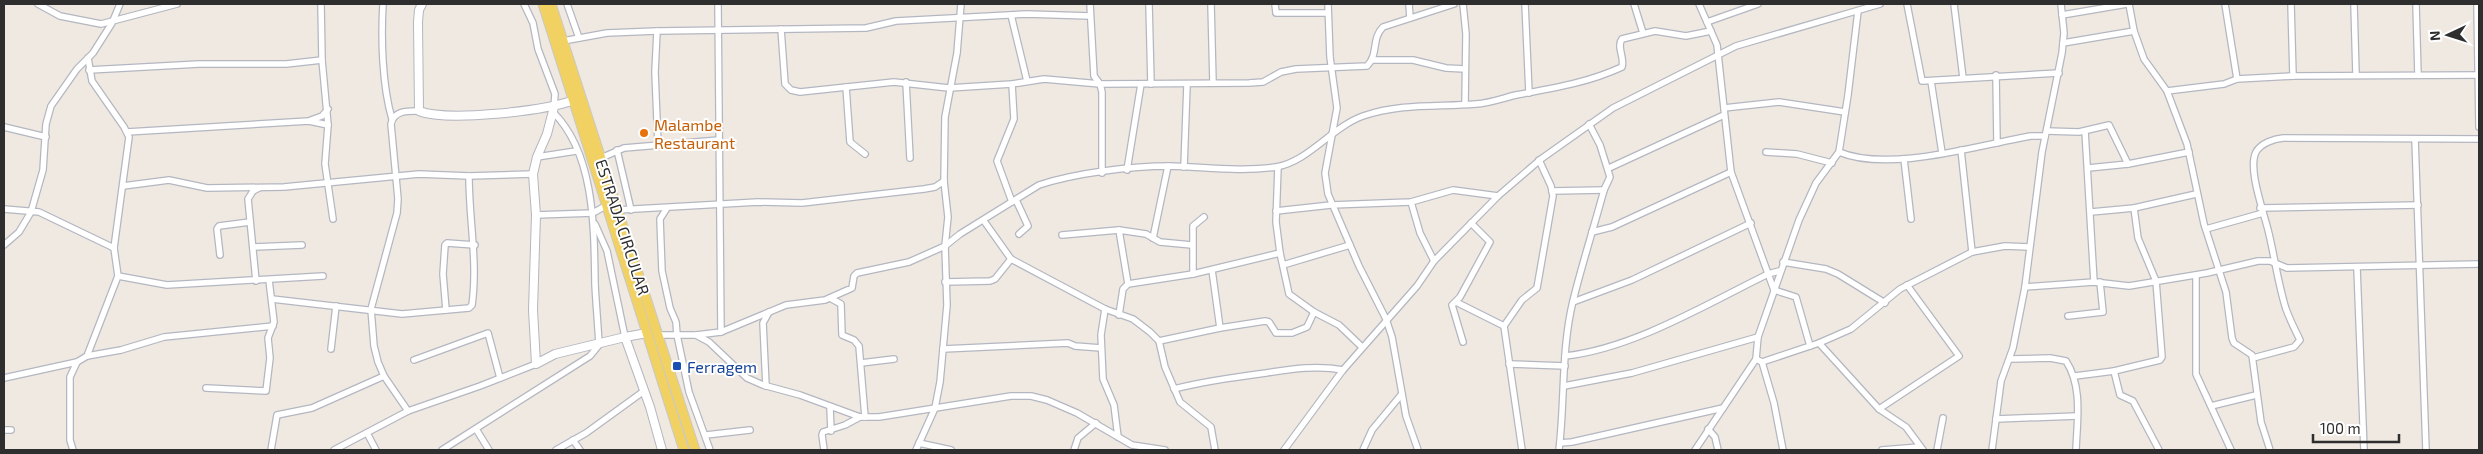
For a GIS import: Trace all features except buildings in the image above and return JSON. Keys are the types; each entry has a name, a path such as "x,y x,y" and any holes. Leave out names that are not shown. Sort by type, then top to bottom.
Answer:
{"main road":[{"name":"ESTRADA CIRCULAR","path":"543,4 684,450"},
{"name":"ESTRADA CIRCULAR","path":"552,4 695,450"}],"street":[{"path":"38,4 60,16 89,24 112,23 177,4"},
{"path":"4,245 19,232 31,212 43,170 46,124 51,106 112,23 120,4"},
{"path":"321,4 322,60 328,109 325,164 333,219"},
{"path":"383,4 382,46 389,108 392,118 390,131 398,199 395,225 370,309 374,346 384,376 408,411"},
{"path":"419,111 418,22 419,10 422,4"},
{"path":"524,4 533,22 538,49 555,94 554,109 533,174 536,215 533,310 536,364"},
{"path":"567,4 579,38"},
{"path":"718,4 721,332"},
{"path":"916,450 935,408 943,349 947,305 945,246 948,228 944,181 945,117 961,19 961,4"},
{"path":"1090,4 1094,76 1100,84 1102,173"},
{"path":"1149,4 1151,84"},
{"path":"1211,4 1213,83"},
{"path":"1275,4 1276,13 1328,13"},
{"path":"1328,4 1331,66 1337,95 1334,132 1326,173 1331,205 1386,319 1395,351 1401,395 1418,450"},
{"path":"1410,4 1410,18"},
{"path":"781,29 783,77 787,88 800,92 906,82 949,88 1012,84 1044,79 1100,84 1187,85 1263,82 1282,72 1296,69 1331,66 1367,66 1375,54 1377,33 1383,27 1454,4"},
{"path":"1463,4 1464,104"},
{"path":"1525,4 1529,93"},
{"path":"1634,4 1643,33"},
{"path":"1699,4 1719,55 1731,172 1774,290"},
{"path":"1707,22 1758,4"},
{"path":"1284,450 1343,370 1417,286 1434,261 1498,196 1539,160 1613,108 1719,55 1754,39 1880,4"},
{"path":"1907,4 1921,79 1931,81 2059,73"},
{"path":"1954,4 1963,78"},
{"path":"1992,450 2001,381 2010,359 2025,287 2046,134 2059,73 2063,43 2061,4"},
{"path":"2062,15 2128,4 2134,31 2144,59 2167,91 2189,152 2196,194 2226,292 2232,338 2234,343 2250,352 2253,358 2256,395 2261,422 2270,450"},
{"path":"2225,4 2237,79"},
{"path":"2291,4 2292,76"},
{"path":"2354,4 2356,75"},
{"path":"2416,4 2418,75"},
{"path":"2478,4 2479,126"},
{"path":"1783,450 1774,403 1759,360 1758,336 1779,271 1816,183 1838,152 1858,11"},
{"path":"563,41 607,33 718,29 866,28 896,21 1011,15 1090,16"},
{"path":"1011,15 1027,82"},
{"path":"657,31 654,72 658,145"},
{"path":"658,335 696,335 721,332 786,305 830,298 852,288 854,276 857,273 909,262 945,246 960,234 984,221 1039,184 1052,180 1168,166 1252,169 1278,167 1312,150 1334,132 1364,116 1424,105 1484,103 1578,84 1622,67 1619,41 1655,31 1686,36 1711,31"},
{"path":"2063,43 2134,31"},
{"path":"1375,54 1381,60"},
{"path":"87,356 118,276 114,248 123,186 128,132 98,92 89,70 88,58"},
{"path":"89,70 199,64 286,64 322,60"},
{"path":"1372,60 1413,60 1446,68 1465,69"},
{"path":"2167,91 2224,84 2237,79 2292,76 2479,75"},
{"path":"1996,76 1997,143"},
{"path":"1931,81 1942,153"},
{"path":"906,82 910,158"},
{"path":"1012,84 1014,119 998,161 1014,201 1028,226 1019,234"},
{"path":"1128,170 1141,84"},
{"path":"1184,167 1187,85"},
{"path":"846,87 850,142 865,154"},
{"path":"392,118 398,114 419,111 438,115 477,115 554,109 574,100"},
{"path":"1724,108 1779,102 1845,112"},
{"path":"128,132 309,120 322,116 328,109"},
{"path":"442,450 596,352 599,345 594,213 576,150 568,130 554,109"},
{"path":"1609,168 1724,115"},
{"path":"309,120 328,125"},
{"path":"1559,450 1565,356 1573,302 1604,190 1609,181 1609,168 1589,124"},
{"path":"1838,152 1852,158 1868,160 1904,158 1961,150 2046,134 2086,131 2109,125 2128,164"},
{"path":"4,127 46,137"},
{"path":"2068,316 2103,312 2097,282 2086,131"},
{"path":"2253,358 2294,347 2300,343 2284,300 2261,211 2254,167 2256,152 2260,146 2274,139 2479,139"},
{"path":"2415,139 2426,450"},
{"path":"601,158 617,150 719,140"},
{"path":"537,157 576,150"},
{"path":"617,150 631,210"},
{"path":"1961,150 1972,252"},
{"path":"1766,152 1797,154 1832,162"},
{"path":"2088,168 2128,164 2189,152"},
{"path":"1904,158 1911,219"},
{"path":"1522,450 1504,326 1522,300 1537,288 1551,217 1552,191 1539,160"},
{"path":"1153,238 1168,166"},
{"path":"1278,167 1276,211 1280,253 1289,294 1314,312 1332,320 1362,348"},
{"path":"1592,232 1612,227 1731,172"},
{"path":"123,186 169,180 207,188 261,187 434,173 469,176 533,174"},
{"path":"272,299 414,314 469,308 472,305 475,245 470,216 469,176"},
{"path":"617,210 802,203 934,187 944,181"},
{"path":"256,281 248,199 253,190 261,187"},
{"path":"934,187 945,192"},
{"path":"1276,211 1331,205 1411,202 1453,190 1498,196"},
{"path":"1552,191 1604,190"},
{"path":"2091,212 2134,208 2196,194"},
{"path":"1411,202 1420,233 1434,261"},
{"path":"536,215 594,213 607,205"},
{"path":"2206,229 2261,211 2418,205"},
{"path":"667,208 660,219 663,279 670,308 676,322 685,377 710,450"},
{"path":"2075,376 2114,371 2160,360 2162,357 2156,282 2138,238 2134,208"},
{"path":"4,209 39,212 114,248"},
{"path":"650,209 660,219"},
{"path":"1193,274 1193,226 1204,217"},
{"path":"594,221 607,251 625,337 662,450"},
{"path":"984,221 1011,259 1105,309 1133,319 1159,341 1165,367 1174,389 1186,408 1211,427 1215,450"},
{"path":"220,255 217,229 219,226 250,222"},
{"path":"1463,342 1452,305 1456,302 1490,242 1471,223"},
{"path":"1573,302 1632,280 1751,223"},
{"path":"948,228 960,234"},
{"path":"1120,230 1128,284"},
{"path":"1062,235 1120,230 1146,234 1160,242 1192,245"},
{"path":"446,310 443,274 445,245 447,243 475,245"},
{"path":"252,248 302,245"},
{"path":"1283,265 1350,245"},
{"path":"1695,450 1723,408 1759,360 1819,343 1851,329 1907,285 1972,252 2005,246 2029,247"},
{"path":"1120,315 1123,289 1128,284 1193,274 1280,253"},
{"path":"945,282 990,281 995,279 1011,259"},
{"path":"2025,287 2097,282 2129,286 2196,276 2258,261 2275,263 2287,268 2479,264"},
{"path":"1783,262 1826,269 1838,274 1885,303"},
{"path":"2357,268 2364,450"},
{"path":"1212,270 1220,328"},
{"path":"1565,356 1611,348 1768,274 1779,271"},
{"path":"118,276 167,285 323,276"},
{"path":"2196,276 2196,368 2198,380 2231,450"},
{"path":"206,388 266,391 270,358 268,338 273,326 269,280"},
{"path":"1879,409 1960,356 1907,285"},
{"path":"1774,290 1796,297 1810,346"},
{"path":"840,294 842,335 857,342 860,362 862,417"},
{"path":"830,298 841,304"},
{"path":"1456,302 1504,326"},
{"path":"331,349 336,306"},
{"path":"1105,309 1101,348 1102,379 1114,405 1118,437"},
{"path":"766,386 763,323 769,312"},
{"path":"1159,341 1265,321 1270,322 1276,333 1292,333 1307,327 1314,312"},
{"path":"4,378 77,362 87,356 121,350 164,337 273,326"},
{"path":"414,360 488,333 500,378"},
{"path":"334,450 408,411 500,378 556,354 647,333"},
{"path":"696,335 709,342 747,378 766,386 800,394 830,407 862,417"},
{"path":"1564,386 1632,373 1758,336"},
{"path":"943,349 1068,342 1075,346 1101,348"},
{"path":"1819,343 1879,409 1906,428 1921,448"},
{"path":"860,362 894,359"},
{"path":"2010,359 2060,359 2066,361 2075,376 2076,450"},
{"path":"73,450 70,440 70,377 77,362"},
{"path":"1509,364 1565,366"},
{"path":"1174,389 1227,377 1290,369 1343,370"},
{"path":"2114,371 2120,395 2133,402 2159,450"},
{"path":"271,450 277,415 312,408 384,376"},
{"path":"556,450 644,391"},
{"path":"937,393 946,407"},
{"path":"824,450 822,435 862,417 946,407 1022,395 1063,406 1096,423 1137,448 1166,450"},
{"path":"1364,450 1372,430 1401,395"},
{"path":"2211,406 2256,395"},
{"path":"830,407 831,430"},
{"path":"1560,443 1572,442 1723,408"},
{"path":"1996,419 2077,416"},
{"path":"1938,450 1943,418"},
{"path":"1074,450 1078,438 1096,423"},
{"path":"476,429 489,450"},
{"path":"4,430 11,430"},
{"path":"706,435 750,430"},
{"path":"1708,430 1715,437 1718,450"},
{"path":"367,433 376,450"},
{"path":"573,440 580,450"},
{"path":"919,443 950,450"},
{"path":"1882,450 1921,448"}],"place":[{"name":"Malambe Restaurant","path":"644,133"},
{"name":"Ferragem","path":"677,366"}]}
